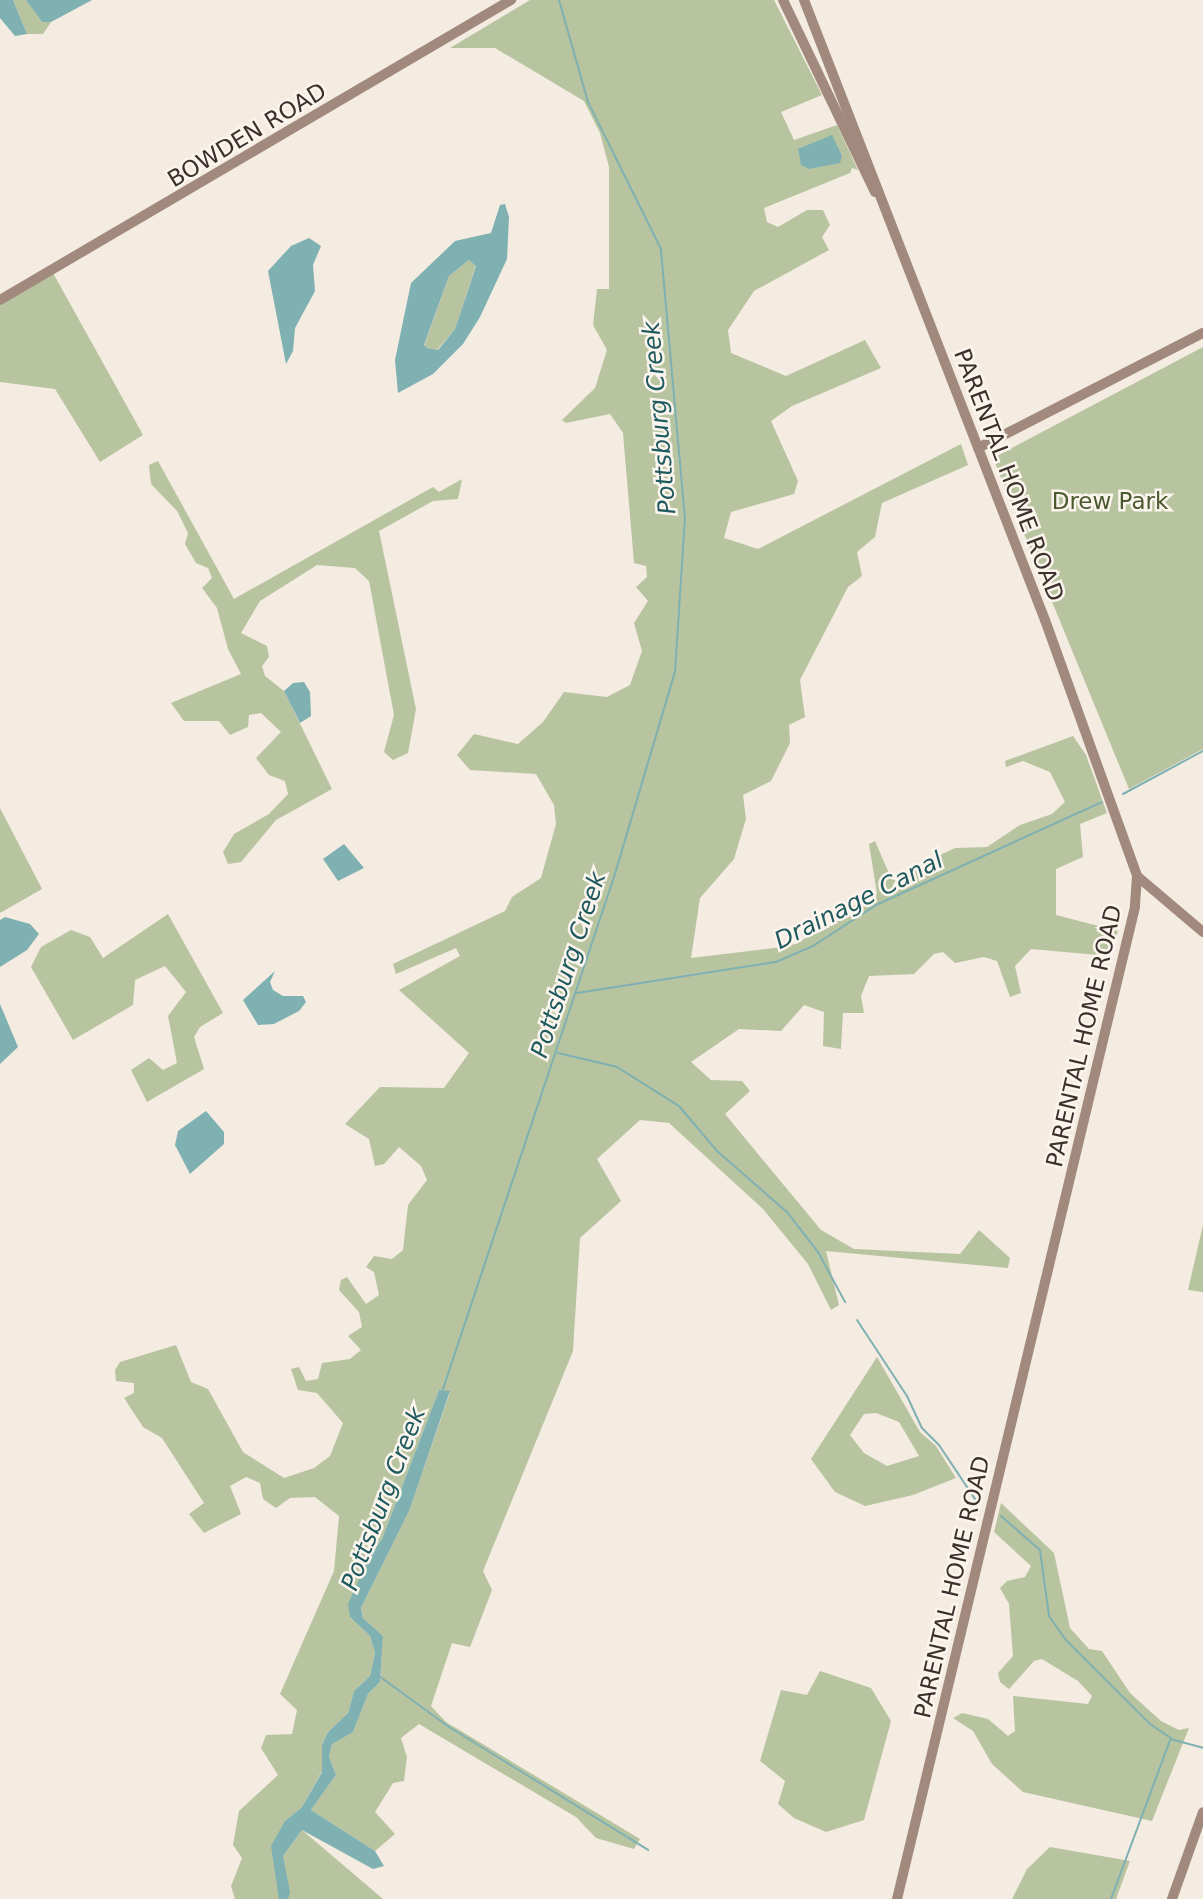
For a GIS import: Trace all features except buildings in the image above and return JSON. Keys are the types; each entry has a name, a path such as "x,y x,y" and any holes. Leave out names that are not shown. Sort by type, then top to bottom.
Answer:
{"main road":[{"name":"BOWDEN ROAD","path":"0,300 511,0"},
{"name":"PARENTAL HOME ROAD","path":"783,0 839,101"},
{"name":"PARENTAL HOME ROAD","path":"804,0 839,101 884,207 978,448 1138,876 1132,919 897,1899"},
{"path":"978,448 1203,333"},
{"path":"1138,876 1203,932"},
{"path":"1172,1899 1203,1812"}],"green space":[{"path":"13,0 26,0 42,22 51,22 43,34 27,34"},
{"path":"530,0 774,0 822,95 781,112 794,140 837,125 858,170 852,168 850,173 764,208 767,222 778,227 807,210 823,210 830,225 822,237 829,250 754,291 728,330 731,353 786,376 865,340 881,368 792,406 771,421 798,481 794,494 731,512 724,538 758,549 961,444 968,465 882,503 875,537 857,552 862,576 848,587 800,680 805,717 789,725 790,743 771,781 743,795 746,819 734,859 700,898 691,958 790,946 836,923 849,908 877,894 869,844 875,841 891,878 955,848 987,847 1020,825 1052,814 1065,802 1050,772 1023,761 1006,767 1005,761 1073,736 1086,755 1107,813 1080,824 1083,857 1056,869 1056,915 1118,931 1109,956 1031,949 1015,966 1021,993 1010,997 997,961 984,957 955,963 943,952 934,954 914,974 869,976 861,996 864,1013 843,1013 841,1049 823,1046 824,1012 804,1005 781,1031 739,1029 691,1062 711,1080 742,1081 750,1091 725,1114 821,1230 854,1249 960,1254 979,1230 1010,1258 1008,1268 826,1251 839,1305 831,1310 808,1264 763,1209 669,1123 640,1120 597,1159 621,1201 580,1238 573,1351 483,1571 492,1590 470,1647 452,1643 431,1706 446,1722 640,1839 634,1849 596,1838 576,1817 419,1724 401,1738 407,1757 404,1781 393,1783 375,1812 395,1834 375,1851 311,1810 336,1775 329,1757 332,1743 353,1732 368,1694 380,1682 383,1636 363,1618 361,1608 410,1509 450,1392 439,1390 382,1539 368,1559 350,1617 370,1636 375,1653 370,1676 354,1691 348,1713 328,1732 322,1745 322,1771 302,1807 285,1821 279,1899 235,1899 231,1886 242,1858 233,1845 239,1811 278,1775 261,1748 266,1735 292,1734 297,1710 280,1694 334,1571 339,1516 315,1497 290,1498 276,1508 263,1499 260,1483 246,1477 230,1486 241,1514 204,1533 189,1514 204,1503 162,1438 143,1427 124,1398 134,1393 134,1383 116,1381 115,1370 120,1362 176,1345 191,1382 208,1389 243,1452 284,1478 314,1468 330,1456 343,1423 317,1393 298,1390 291,1369 299,1367 306,1381 318,1379 322,1363 350,1359 361,1350 348,1336 362,1327 359,1312 339,1290 341,1280 347,1277 366,1304 379,1295 374,1272 366,1267 374,1256 392,1259 403,1250 408,1205 427,1180 421,1166 399,1147 384,1164 375,1166 369,1139 345,1124 380,1087 444,1088 469,1053 399,990 460,956 456,948 396,974 393,964 505,911 512,897 541,878 556,824 554,805 536,774 470,770 457,755 474,734 518,744 543,722 564,692 607,697 630,685 642,651 634,623 648,601 636,587 647,577 646,566 634,563 623,433 610,414 566,423 562,420 595,388 607,350 593,325 597,289 609,289 609,167 600,133 584,101 495,48 450,48"},
{"path":"469,260 476,265 455,329 437,350 427,348 424,346 449,276"},
{"path":"53,273 143,435 100,462 55,389 0,382 0,305"},
{"name":"Drew Park","path":"1203,347 1203,749 1129,789 993,458"},
{"path":"158,461 234,599 433,487 439,492 462,479 458,499 433,501 379,531 416,709 408,753 393,760 384,752 394,715 369,581 355,568 317,565 260,601 241,633 267,646 269,657 262,666 265,676 284,691 332,789 276,820 241,862 228,864 223,852 234,834 269,814 288,794 285,781 269,775 256,758 281,732 261,713 249,715 248,727 230,735 219,721 184,721 171,703 241,674 228,649 217,608 202,588 212,578 208,568 196,563 185,544 188,533 177,511 151,484 149,465"},
{"path":"0,808 42,889 0,913"},
{"path":"168,914 223,1013 200,1027 194,1037 204,1069 147,1102 131,1070 149,1058 163,1070 177,1063 168,1016 186,992 165,966 135,980 133,1005 73,1040 31,967 41,947 71,930 90,937 103,958"},
{"path":"1203,1225 1203,1292 1188,1290"},
{"path":"877,1357 920,1432 936,1446 956,1478 913,1495 865,1506 835,1492 811,1459","holes":["876,1413 899,1422 919,1456 887,1466 864,1453 850,1435 864,1414"]},
{"path":"1001,1503 1054,1553 1070,1628 1089,1649 1102,1651 1130,1693 1161,1721 1179,1730 1189,1728 1152,1821 1023,1792 992,1764 973,1731 953,1718 962,1713 988,1719 1008,1736 1015,1731 1013,1696 1088,1704 1092,1696 1078,1681 1042,1659 1034,1661 1009,1689 1000,1682 998,1673 1013,1656 1009,1604 1000,1588 1007,1581 1025,1577 1031,1566 994,1532"},
{"path":"820,1671 871,1688 891,1721 864,1820 826,1832 794,1818 778,1804 785,1781 760,1761 781,1690 807,1695"},
{"path":"302,1830 383,1899 288,1899 283,1856"},
{"path":"1050,1847 1130,1861 1116,1899 1012,1899 1027,1869"}],"water":[{"path":"0,0 13,0 27,34 15,36 0,18"},
{"path":"26,0 92,0 51,22 42,22"},
{"path":"832,135 842,156 840,163 809,169 801,165 798,149"},
{"path":"505,204 509,217 507,259 480,317 463,344 433,374 398,393 395,360 411,283 455,241 491,233 500,205","holes":["469,260 476,266 455,329 438,350 427,348 424,345 449,276"]},
{"path":"309,238 321,246 313,265 315,291 295,328 293,351 286,364 268,271 291,246"},
{"path":"304,682 310,692 311,716 300,723 284,691 293,683"},
{"path":"344,844 364,868 338,881 323,859"},
{"path":"5,917 30,924 39,934 27,950 0,967 0,920"},
{"path":"275,971 270,982 273,990 283,996 303,996 306,1002 299,1011 274,1024 258,1025 243,1000"},
{"path":"0,1004 18,1047 0,1064"},
{"path":"206,1111 224,1132 224,1144 190,1174 175,1145 178,1131"},
{"path":"439,1390 450,1391 410,1509 361,1608 363,1618 383,1636 380,1682 368,1694 353,1732 332,1744 329,1757 336,1775 311,1810 375,1851 384,1866 373,1869 302,1830 283,1856 290,1892 288,1899 279,1899 271,1846 285,1821 302,1807 322,1772 322,1745 328,1732 348,1713 354,1691 370,1676 375,1653 370,1636 350,1617 348,1604 368,1559 382,1539"}],"waterway":[{"name":"Pottsburg Creek","path":"442,1392 615,874 675,672 685,519 661,249 588,102 559,0"},
{"name":"Drainage Canal","path":"1123,794 1203,751"},
{"name":"Drainage Canal","path":"577,993 776,962 813,946 876,905 1102,802"},
{"name":"Drainage Canal","path":"558,1053 617,1067 679,1106 717,1151 787,1212 818,1252 845,1302"},
{"name":"Drainage Canal","path":"857,1320 907,1396 922,1428 939,1445 979,1505"},
{"name":"Drainage Canal","path":"1001,1516 1040,1550 1049,1616 1066,1640 1150,1724 1174,1740 1203,1748"},
{"path":"379,1676 449,1727 648,1850"},
{"path":"1111,1899 1170,1740"}]}
